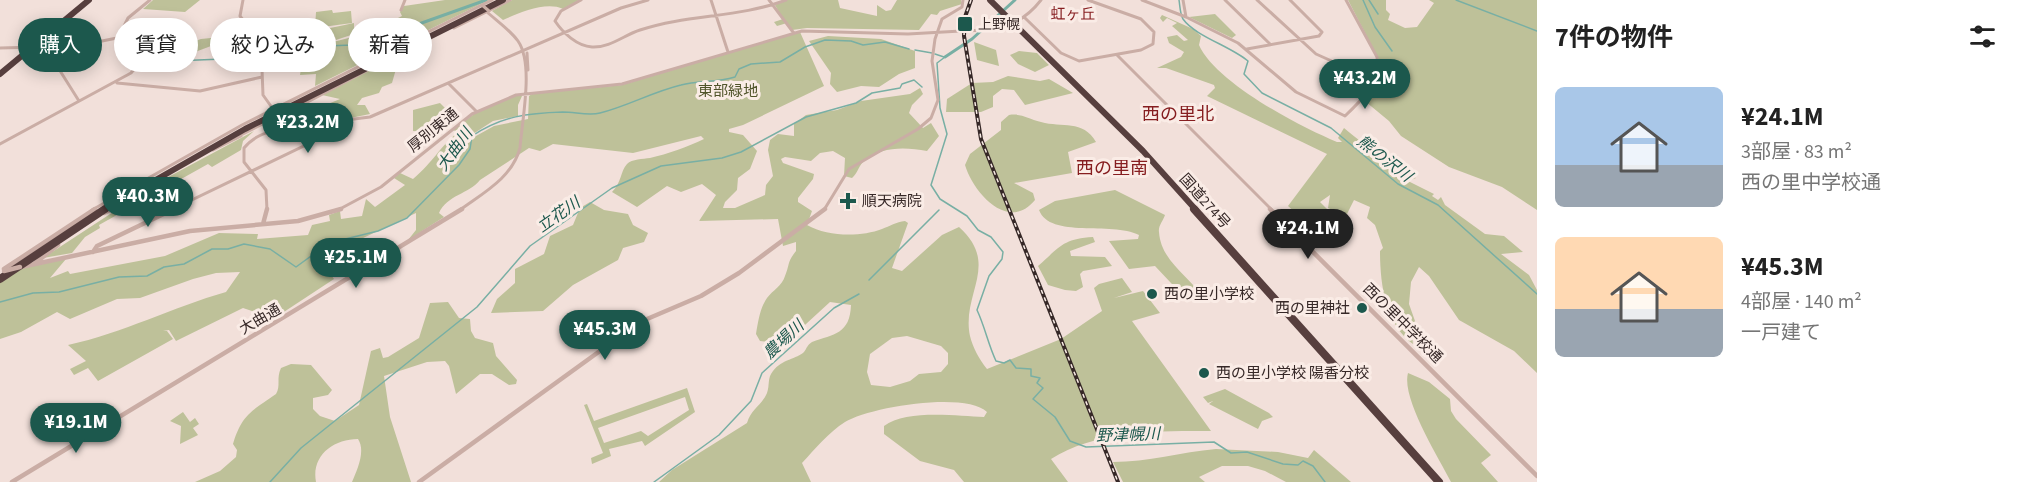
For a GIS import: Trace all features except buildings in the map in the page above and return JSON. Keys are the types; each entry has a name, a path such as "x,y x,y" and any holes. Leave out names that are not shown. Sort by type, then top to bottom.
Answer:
{"highway":[{"path":"67,18 89,0"},
{"path":"2,272 199,153 501,0"},
{"name":"国道274号","path":"988,0 1145,156 1437,482"},
{"path":"0,74 18,59"}],"street":[{"path":"129,18 150,0"},
{"path":"243,0 240,16 261,45 263,98 273,109 284,114 345,122 374,115 622,7 648,0"},
{"path":"401,10 405,0"},
{"path":"183,156 492,0"},
{"path":"432,39 510,0"},
{"path":"581,0 556,16 557,24 581,44 598,46 648,28 760,10 786,0"},
{"path":"711,0 727,51"},
{"path":"769,0 792,32"},
{"path":"419,482 640,322 701,296 735,277 825,209 849,169 924,126 934,114 938,100 932,60 935,39 940,32 942,20 962,6 963,0"},
{"path":"968,30 1014,25 1026,19 1040,0"},
{"path":"1026,19 1061,53 1071,59 1090,61 1117,55 1150,46 1155,39 1153,30 1141,19 1088,0"},
{"path":"1142,0 1183,16 1247,49 1296,92 1344,116 1374,80 1379,69 1377,57 1346,0"},
{"path":"1183,0 1183,16"},
{"path":"1225,0 1270,44"},
{"path":"1257,0 1325,60 1374,80"},
{"path":"1247,49 1317,38 1321,30 1290,0"},
{"path":"481,5 525,50"},
{"name":"厚別東通","path":"2,272 197,228 264,223 322,215 358,202 378,189 475,111 525,92 616,85 792,32 816,30 908,34 961,31"},
{"path":"0,48 18,49"},
{"name":"大曲通","path":"14,482 341,287 467,207 503,180 514,168 522,149 525,50"},
{"name":"西の里中学校通","path":"1117,55 1537,476"},
{"path":"61,72 79,101"},
{"path":"0,144 117,83 131,72"},
{"path":"201,156 364,72"},
{"path":"34,263 105,213 201,156 364,72"},
{"path":"2,272 99,205 183,156 341,76"},
{"path":"117,83 200,91 262,77"},
{"path":"448,83 475,111"},
{"path":"264,223 270,196 266,186 251,170 242,155 250,139 294,124 303,118"},
{"path":"93,251 97,246 339,129 345,122"}],"green space":[{"path":"153,0 200,0 185,12 143,9"},
{"path":"445,0 489,0 432,28 432,18 398,18 402,16 400,12 404,6"},
{"path":"512,0 579,0 563,9 541,7 503,20 492,11"},
{"path":"787,0 838,0 840,8 877,16 877,5 886,11 891,10 897,0 961,0 962,4 940,11 937,15 931,14 919,30 807,28 792,30 787,23 777,26 774,22 783,19 775,5"},
{"path":"1348,0 1386,0 1386,10 1390,14 1388,20 1405,28 1417,27 1434,3 1429,0 1537,0 1537,210 1502,187 1449,167 1401,136 1389,121 1366,102 1381,80 1381,64"},
{"path":"351,11 352,18 348,18 348,24 336,25 336,18 316,18 316,12"},
{"path":"1215,14 1236,35 1232,38 1189,17"},
{"path":"1162,15 1193,29 1201,36 1199,45 1208,59 1222,74 1260,102 1302,126 1337,142 1342,142 1338,138 1344,128 1363,143 1379,150 1381,152 1374,156 1386,167 1416,178 1408,181 1434,194 1432,196 1438,200 1441,197 1445,205 1485,234 1504,236 1523,252 1501,254 1529,275 1537,290 1537,373 1514,351 1459,320 1429,276 1419,267 1411,282 1409,304 1415,321 1411,330 1413,344 1404,336 1396,326 1386,302 1380,263 1380,251 1383,248 1375,225 1367,218 1370,207 1354,200 1346,216 1328,208 1330,195 1320,202 1328,210 1304,220 1288,206 1327,154 1207,96 1215,88 1214,85 1166,68 1157,68 1181,57 1184,52 1169,43 1167,37 1177,35 1184,41 1188,40 1172,26 1177,23 1167,18 1163,22 1160,18"},
{"path":"348,24 348,36 336,40 336,27"},
{"name":"東部緑地","path":"800,32 824,86 743,125 729,129 729,132 743,135 757,151 750,169 738,178 737,190 725,202 723,208 735,208 765,195 766,185 773,176 768,150 770,140 778,134 794,136 794,124 806,115 837,110 861,101 910,94 920,88 923,94 912,105 909,113 923,128 931,123 939,136 927,151 885,150 863,162 852,178 844,176 845,158 833,151 820,153 811,161 785,157 781,159 783,163 814,174 813,179 798,198 798,202 812,211 807,225 834,234 855,234 874,232 905,221 908,223 892,268 902,271 942,235 959,227 971,241 977,254 979,267 970,306 970,336 987,369 1061,339 1102,311 1094,288 1099,284 1122,278 1132,292 1114,298 1143,291 1160,313 1132,321 1211,431 1150,432 1088,442 1051,459 1068,482 964,482 954,470 920,461 884,434 884,426 905,417 918,415 984,417 987,412 976,406 959,403 917,404 874,411 857,416 839,426 802,463 811,482 659,482 672,470 747,423 751,414 765,397 773,371 804,352 812,342 839,331 848,322 850,315 851,305 830,302 794,335 769,342 760,341 756,334 763,306 784,279 796,251 796,242 783,246 778,219 699,221 716,195 702,184 681,192 667,186 637,207 612,192 629,162 677,150 704,139 701,136 633,153 553,144 540,151 529,148 447,202 439,213 444,217 408,240 416,230 416,213 361,239 362,247 345,255 339,250 326,255 322,262 334,279 261,327 252,311 243,308 176,341 169,330 163,331 167,331 173,339 98,381 88,368 74,375 70,369 86,361 68,345 108,334 226,292 240,272 216,273 140,298 117,299 70,319 57,312 21,332 0,339 0,282 17,269 66,259 50,278 68,271 70,274 165,256 219,233 258,234 257,239 308,235 312,225 330,221 329,215 340,211 341,219 362,216 366,199 375,207 405,185 394,178 400,173 413,179 458,132 453,130 478,111 518,95 522,96 518,105 518,116 493,121 473,134 476,136 494,126 528,119 529,96 532,94 622,85","holes":["907,336 941,346 948,353 948,364 941,372 919,374 910,381 890,387 871,385 867,372 870,354 892,338"]},
{"path":"828,36 881,39 915,51 915,68 899,74 879,87 861,86 837,92 830,84 831,73 809,41"},
{"path":"210,38 210,46 198,51 198,40"},
{"path":"348,38 348,70 315,86 316,74 300,75 300,72 336,72 337,41"},
{"path":"974,42 996,50 999,66 977,60"},
{"path":"1019,51 1037,53 1049,65 1035,72 1018,64 1010,55"},
{"path":"367,72 395,72 392,83 382,87 379,93 362,98 357,105 365,105 370,114 336,121 316,118 316,109 340,99 322,95"},
{"path":"1008,76 1040,81 1049,79 1073,93 1025,105 1014,90 1002,89 993,96 993,107 981,112 946,112 947,99 972,83 993,82"},
{"path":"440,103 457,120 442,132 413,131 413,110"},
{"path":"1009,115 1018,115 1049,124 1078,127 1091,135 1096,142 1068,152 1072,173 1014,183 1033,193 1035,200 1025,209 1014,212 1003,211 984,197 969,176 965,165 970,154 1001,130 1001,122"},
{"path":"254,131 243,141 241,150 212,167 208,164 99,225 100,228 85,237 72,253 43,258 159,182"},
{"path":"1115,190 1165,215 1159,230 1165,252 1203,298 1187,300 1155,266 1129,269 1109,241 1138,239 1139,235 1113,229 1068,227 1055,224 1045,219 1039,210 1055,201"},
{"path":"590,202 604,210 628,214 633,225 648,233 644,242 623,248 618,260 573,285 543,311 491,313 497,299 515,283 515,269 544,254 550,236 573,225 580,208"},
{"path":"1093,237 1095,242 1070,251 1071,256 1105,257 1112,266 1083,271 1080,274 1083,287 1076,291 1048,285 1038,266 1068,242"},
{"path":"448,302 459,318 470,319 471,331 475,338 493,343 496,356 517,380 516,384 509,385 492,374 480,374 456,394 449,366 445,361 427,362 384,376 390,417 411,482 352,482 361,455 358,439 340,442 320,457 315,473 316,482 195,482 220,471 236,457 237,450 233,444 240,426 249,414 276,394 281,368 291,364 311,365 332,390 328,395 313,398 313,409 320,416 335,421 359,405 371,351 380,348 383,358 388,357 419,338 430,303"},
{"path":"1408,373 1429,382 1450,399 1451,411 1456,419 1491,455 1481,463 1498,482 1451,482 1415,412 1407,384"},
{"path":"687,388 695,412 645,446 642,441 609,449 611,456 592,464 591,458 603,453 584,405 587,404 594,421","holes":["685,397 689,410 648,436 641,431 604,443 598,428"]},
{"path":"1225,389 1273,417 1262,421 1258,429 1209,404 1213,401 1208,403 1203,397"},
{"path":"183,412 190,422 195,418 199,424 193,428 198,435 180,444 181,426 170,421"},
{"path":"1216,449 1278,452 1308,458 1314,450 1351,482 1286,482 1265,471 1248,466 1222,466 1199,477 1205,482 1123,482 1113,462"}],"waterway":[{"path":"432,19 486,0"},
{"name":"野津幌川","path":"945,57 972,39 1015,0"},
{"name":"熊の沢川","path":"1179,0 1182,17 1188,25 1248,61 1244,74 1262,93 1331,128 1398,184 1438,205 1537,294"},
{"path":"1363,0 1375,27 1392,51"},
{"path":"1369,0 1378,14"},
{"path":"1456,0 1537,31"},
{"name":"大曲川","path":"0,302 33,293 59,292 119,277 147,276 164,267 184,264 212,249 228,249 244,244 270,249 296,267 329,243 378,231 407,218 459,165 470,149 472,136 505,120 538,113 596,114 681,85 735,77 739,69 751,64 780,62 805,47 825,40 851,41 863,45 885,42 909,49"},
{"path":"198,60 223,59 258,51 284,54 326,46 348,45"},
{"name":"大曲川","path":"915,50 932,53"},
{"name":"大曲川","path":"935,54 944,57"},
{"name":"野津幌川","path":"945,57 937,63 940,108 947,134 931,185 940,199 967,216 978,230 991,237 1003,252 1002,259 989,276 977,310 996,361 1004,363 1010,360 1016,368 1031,369 1031,376 1040,378 1037,383 1043,388 1033,399 1055,417 1070,441 1086,447 1214,442 1231,453 1247,452 1283,464 1298,465 1303,461 1313,466 1325,482"},
{"name":"立花川","path":"270,482 301,448 477,307 530,246 612,188 661,166 722,158 741,152 806,117 856,103 872,93 900,88 902,84 914,80 922,87"},
{"name":"農場川","path":"869,280 939,210"},
{"name":"農場川","path":"654,482 719,435 751,401 762,373 834,308 859,294"}],"railway":[{"path":"971,0 965,17 964,36 981,139 1118,482"}],"place":[{"name":"上野幌","path":"965,24"},
{"name":"順天病院","path":"848,201"},
{"name":"西の里小学校","path":"1152,294"},
{"name":"西の里神社","path":"1362,308"},
{"name":"西の里小学校 陽香分校","path":"1204,373"}],"district":[{"name":"虹ヶ丘","path":"1073,14"},
{"name":"西の里北","path":"1178,114"},
{"name":"西の里南","path":"1112,168"}]}
